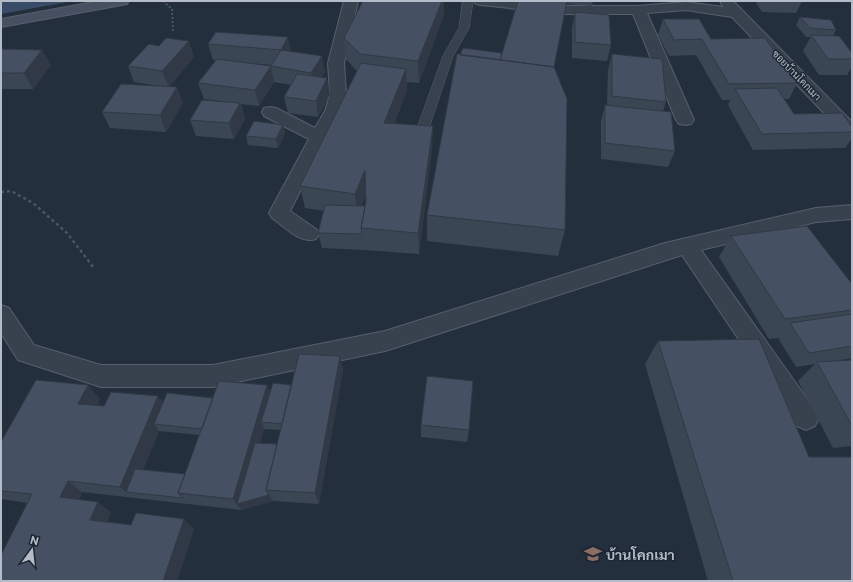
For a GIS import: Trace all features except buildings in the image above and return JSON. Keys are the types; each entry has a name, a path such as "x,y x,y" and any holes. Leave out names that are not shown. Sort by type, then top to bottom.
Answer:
{"street":[{"path":"1,23 122,1"},
{"path":"308,234 279,213 333,110 338,94 331,56 351,1"},
{"path":"481,1 565,10 638,10 686,6 736,13"},
{"name":"ซอยบ้านโคกเมา","path":"725,1 852,132"},
{"path":"638,10 685,120"},
{"path":"270,112 319,137"},
{"path":"1,314 26,353 101,376 213,376 385,341 665,251 816,215 852,212"},
{"path":"687,246 806,418"}],"lane":[{"path":"421,134 448,56 464,28 468,1"}],"path":[{"path":"163,1 172,9 174,31"},
{"path":"1,192 11,191 33,203 67,234 94,268"}],"water":[{"path":"1,1 73,1 1,14"}],"place":[{"name":"บ้านโคกเมา","path":"593,554"}]}
